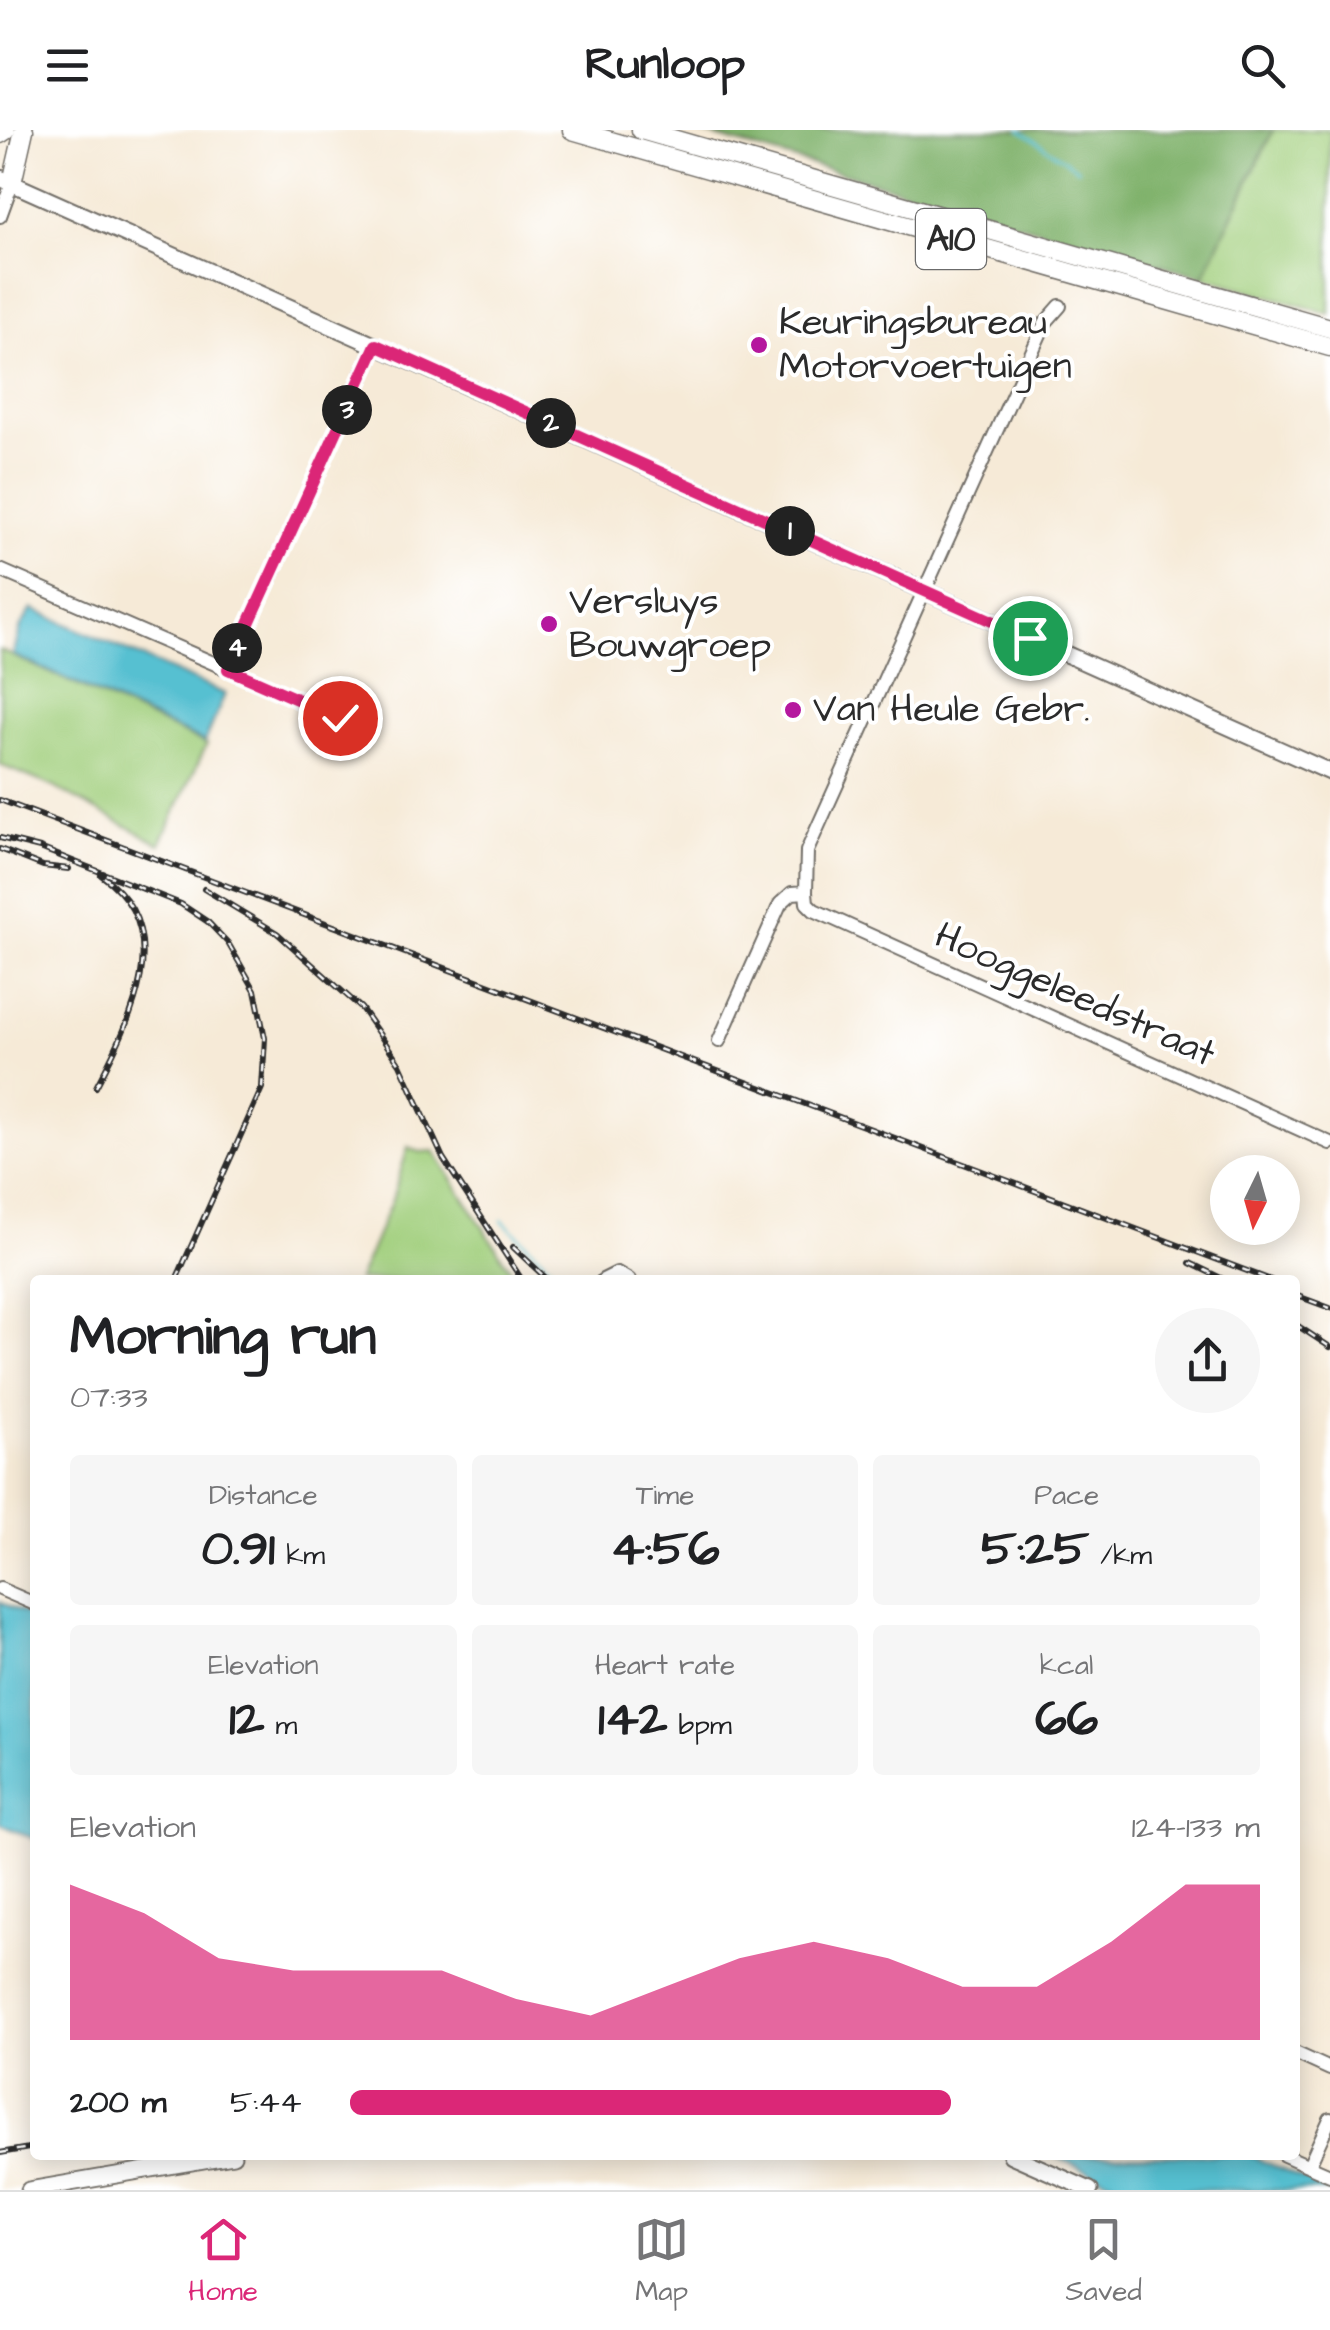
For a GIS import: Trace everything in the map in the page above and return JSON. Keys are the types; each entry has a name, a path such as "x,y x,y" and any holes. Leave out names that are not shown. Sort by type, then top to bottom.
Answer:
{"highway":[{"path":"18,162 24,130"},
{"path":"6,180 40,130"},
{"name":"A10","path":"572,130 1330,347"},
{"name":"A10","path":"640,130 1330,328"}],"main road":[{"path":"6,180 1330,772"},
{"path":"29,2190 204,2160"},
{"path":"1023,2160 1090,2190"}],"street":[{"path":"0,216 6,180"},
{"path":"720,1041 780,904 792,893 806,892 807,852 1045,323 1060,306"},
{"path":"228,669 376,345"},
{"path":"0,570 340,718"},
{"name":"Hooggeleedstraat","path":"806,892 807,903 814,910 1330,1143"},
{"path":"0,1589 30,1602"},
{"path":"1300,2055 1330,2070"},
{"path":"1309,2166 1330,2118"},
{"path":"1295,2160 1330,2175"}],"green space":[{"path":"692,130 1273,130 1203,277"},
{"path":"1273,130 1330,130 1330,314 1203,277"},
{"path":"0,650 207,744 160,844 54,787 0,765"},
{"path":"408,1147 420,1152 434,1151 514,1275 360,1275 392,1200"}],"water":[{"path":"32,609 225,694 205,742 13,655 21,626"},
{"path":"0,1602 30,1616 30,1837 0,1824"},
{"path":"1063,2160 1260,2160 1328,2190 1131,2190"}],"waterway":[{"path":"1020,130 1078,169"},
{"path":"502,1220 559,1275"}],"railway":[{"path":"0,800 1258,1275"},
{"path":"0,838 40,848 181,904 208,922 228,943 255,990 265,1038 262,1088 178,1275"},
{"path":"0,849 43,866 69,869"},
{"path":"96,1087 133,1006 143,949 138,922 125,897 101,875"},
{"path":"204,889 277,933 361,1008 400,1064 443,1158 519,1275"},
{"path":"513,1247 543,1275"},
{"path":"1190,1263 1215,1275"},
{"path":"1300,1297 1330,1308"},
{"path":"1300,1327 1330,1347"},
{"path":"0,2153 30,2148"}],"place":[{"name":"Keuringsbureau Motorvoertuigen","path":"759,345"},
{"name":"Versluys Bouwgroep","path":"549,624"},
{"name":"Van Heule Gebr.","path":"793,710"}],"route":[{"path":"340,718 228,669 376,345 1030,638"}]}
